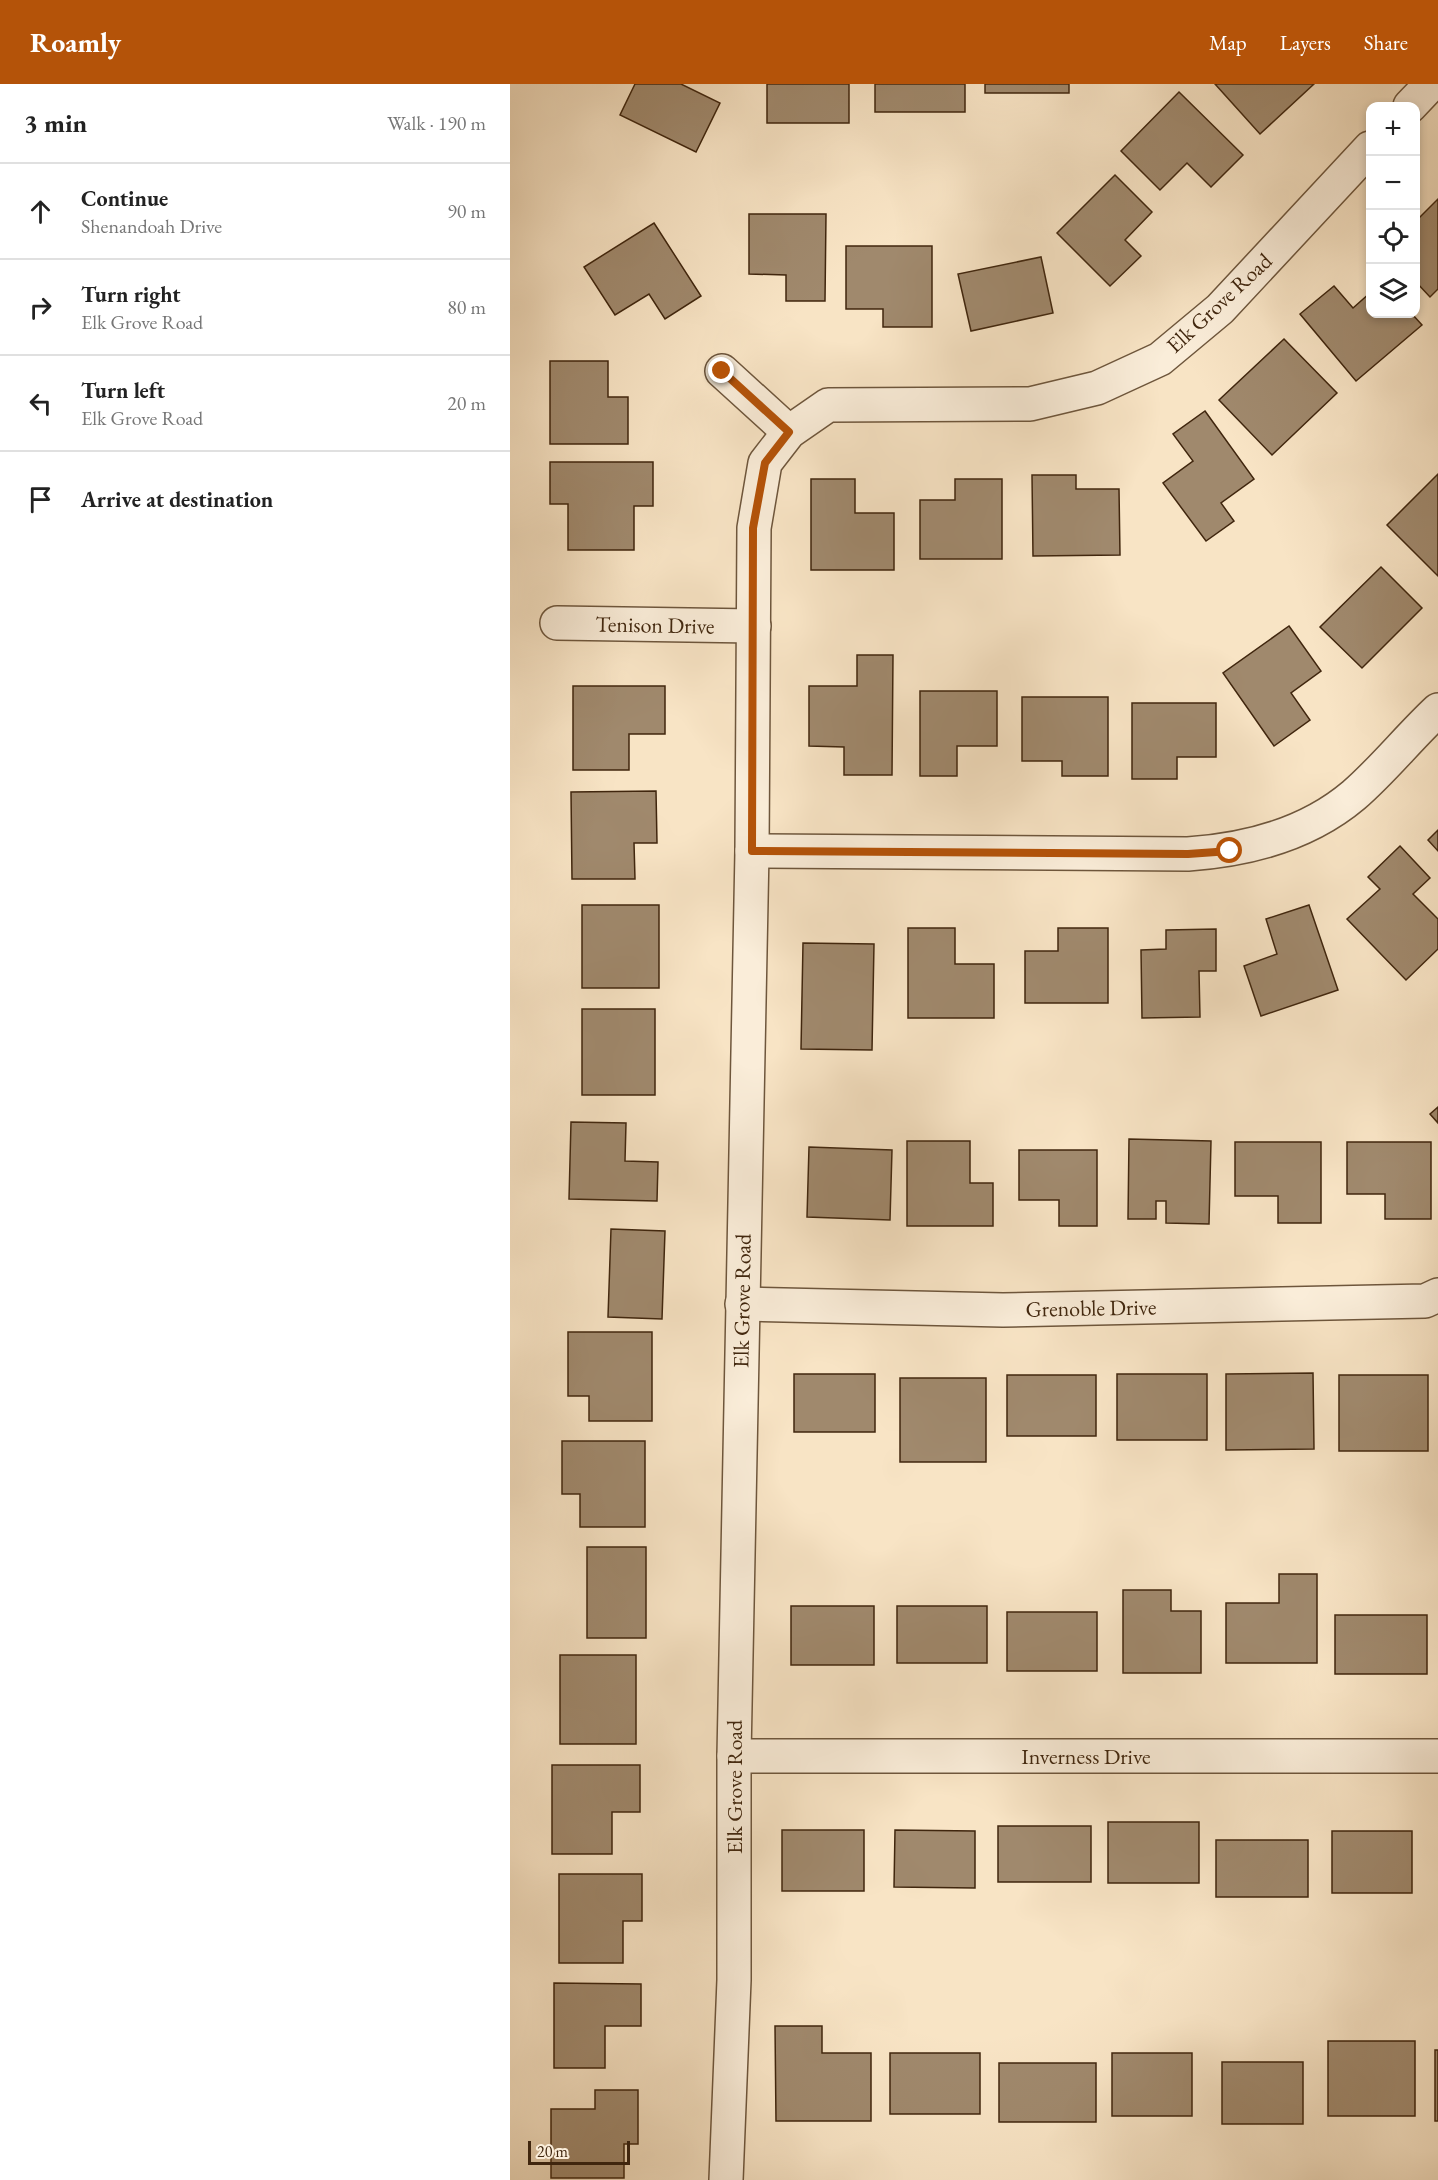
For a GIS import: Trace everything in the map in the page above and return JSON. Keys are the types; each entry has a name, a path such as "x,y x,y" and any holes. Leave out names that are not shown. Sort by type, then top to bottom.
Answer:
{"street":[{"path":"1414,102 1431,84"},
{"name":"Elk Grove Road","path":"726,2180 734,1980 734,1756 752,851 753,528 758,490 765,463 789,432 828,405 1030,404 1097,388 1160,359 1220,309 1366,153"},
{"path":"722,371 789,432"},
{"name":"Tenison Drive","path":"557,623 753,626"},
{"path":"752,851 1188,854 1230,851 1311,824 1345,801 1438,710"},
{"name":"Grenoble Drive","path":"742,1304 1003,1310 1425,1301 1438,1295"},
{"name":"Inverness Drive","path":"734,1756 1438,1756"}],"building":[{"path":"635,84 681,84 720,103 696,152 620,115"},
{"path":"767,84 849,84 849,123 767,123"},
{"path":"875,84 965,84 965,112 875,112"},
{"path":"985,84 1069,84 1069,93 985,93"},
{"path":"1215,84 1314,84 1260,134"},
{"path":"1179,92 1243,155 1211,187 1187,163 1160,190 1121,151"},
{"path":"1115,175 1152,212 1125,240 1141,256 1110,286 1057,233"},
{"path":"1438,199 1438,289 1430,297 1420,286 1420,217"},
{"path":"749,214 826,214 825,301 786,301 786,275 749,274"},
{"path":"654,223 701,296 665,319 649,294 615,315 584,267"},
{"path":"846,246 932,246 932,327 883,327 883,309 846,309"},
{"path":"1041,257 1053,313 971,331 958,274"},
{"path":"1334,286 1353,308 1366,297 1366,318 1416,318 1422,325 1356,381 1300,314"},
{"path":"1284,339 1337,393 1272,455 1219,400"},
{"path":"550,361 608,361 608,397 628,397 628,444 550,444"},
{"path":"1205,411 1254,479 1221,503 1234,521 1206,541 1163,483 1193,461 1173,434"},
{"path":"550,462 653,462 653,506 634,506 634,550 568,550 568,504 550,504"},
{"path":"1438,474 1438,576 1387,525"},
{"path":"1032,475 1076,475 1076,489 1119,489 1120,555 1033,556"},
{"path":"811,479 855,479 855,513 894,513 894,570 811,570"},
{"path":"955,479 1002,479 1002,559 920,559 920,500 955,500"},
{"path":"1381,567 1422,608 1362,668 1320,627"},
{"path":"1289,626 1321,671 1291,693 1310,720 1274,746 1223,673"},
{"path":"857,655 893,655 892,775 844,775 844,747 809,746 809,686 857,686"},
{"path":"573,686 665,686 665,734 629,734 629,770 573,770"},
{"path":"920,691 997,691 997,746 957,746 957,776 920,776"},
{"path":"1022,697 1108,697 1108,776 1062,776 1062,761 1022,761"},
{"path":"1132,703 1216,703 1216,757 1177,757 1177,779 1132,779"},
{"path":"656,791 657,843 634,843 635,879 572,879 571,792"},
{"path":"1438,830 1438,851 1428,840"},
{"path":"1400,846 1430,878 1413,894 1438,919 1438,949 1406,980 1347,919 1380,889 1368,877"},
{"path":"582,905 659,905 659,988 582,988"},
{"path":"1309,905 1338,990 1261,1016 1244,966 1277,954 1266,919"},
{"path":"908,928 955,928 955,964 994,964 994,1018 908,1018"},
{"path":"1058,928 1108,928 1108,1003 1025,1003 1025,951 1058,951"},
{"path":"1216,929 1216,971 1199,971 1200,1017 1142,1018 1141,950 1166,949 1166,930"},
{"path":"803,943 874,944 872,1050 801,1049"},
{"path":"582,1009 655,1009 655,1095 582,1095"},
{"path":"1438,1107 1438,1123 1430,1114"},
{"path":"571,1122 626,1123 625,1161 658,1162 657,1201 569,1199"},
{"path":"1129,1139 1211,1141 1209,1224 1166,1223 1166,1201 1156,1201 1156,1219 1128,1219"},
{"path":"907,1141 970,1141 970,1183 993,1183 993,1226 907,1226"},
{"path":"1235,1142 1321,1142 1321,1223 1278,1223 1278,1196 1235,1196"},
{"path":"1347,1142 1431,1142 1431,1219 1385,1219 1385,1194 1347,1194"},
{"path":"809,1147 892,1150 890,1220 807,1217"},
{"path":"1019,1150 1097,1150 1097,1226 1059,1226 1059,1200 1019,1200"},
{"path":"611,1229 665,1231 662,1319 608,1317"},
{"path":"568,1332 652,1332 652,1421 589,1421 589,1396 568,1396"},
{"path":"1313,1373 1314,1449 1226,1450 1226,1374"},
{"path":"794,1374 875,1374 875,1432 794,1432"},
{"path":"1117,1374 1207,1374 1207,1440 1117,1440"},
{"path":"1007,1375 1096,1375 1096,1436 1007,1436"},
{"path":"1339,1375 1428,1375 1428,1451 1339,1451"},
{"path":"900,1378 986,1378 986,1462 900,1462"},
{"path":"562,1441 645,1441 645,1527 580,1527 580,1494 562,1494"},
{"path":"587,1547 646,1547 646,1638 587,1638"},
{"path":"1279,1574 1317,1574 1317,1663 1226,1663 1226,1603 1279,1603"},
{"path":"1123,1590 1171,1590 1171,1611 1201,1611 1201,1673 1123,1673"},
{"path":"791,1606 874,1606 874,1665 791,1665"},
{"path":"897,1606 987,1606 987,1663 897,1663"},
{"path":"1007,1612 1097,1612 1097,1671 1007,1671"},
{"path":"1335,1615 1427,1615 1427,1674 1335,1674"},
{"path":"560,1655 636,1655 636,1744 560,1744"},
{"path":"552,1765 640,1765 640,1812 612,1812 612,1854 552,1854"},
{"path":"1108,1822 1199,1822 1199,1883 1108,1883"},
{"path":"998,1826 1091,1826 1091,1882 998,1882"},
{"path":"782,1830 864,1830 864,1891 782,1891"},
{"path":"895,1830 975,1831 975,1888 894,1887"},
{"path":"1332,1831 1412,1831 1412,1893 1332,1893"},
{"path":"1216,1840 1308,1840 1308,1897 1216,1897"},
{"path":"559,1874 642,1874 642,1921 623,1921 623,1963 559,1963"},
{"path":"554,1983 641,1984 641,2026 605,2026 605,2068 554,2068"},
{"path":"775,2026 822,2026 822,2053 871,2053 871,2121 776,2121"},
{"path":"1328,2041 1415,2041 1415,2116 1328,2116"},
{"path":"1435,2050 1438,2050 1438,2121 1435,2121"},
{"path":"890,2053 980,2053 980,2114 890,2114"},
{"path":"1112,2053 1192,2053 1192,2116 1112,2116"},
{"path":"1222,2062 1303,2062 1303,2124 1222,2124"},
{"path":"999,2063 1096,2063 1096,2122 999,2122"},
{"path":"595,2090 638,2090 638,2144 624,2144 624,2178 551,2178 551,2109 595,2109"}],"route":[{"path":"722,371 789,432 765,463 758,490 753,528 752,851 1188,854 1230,851"}]}
